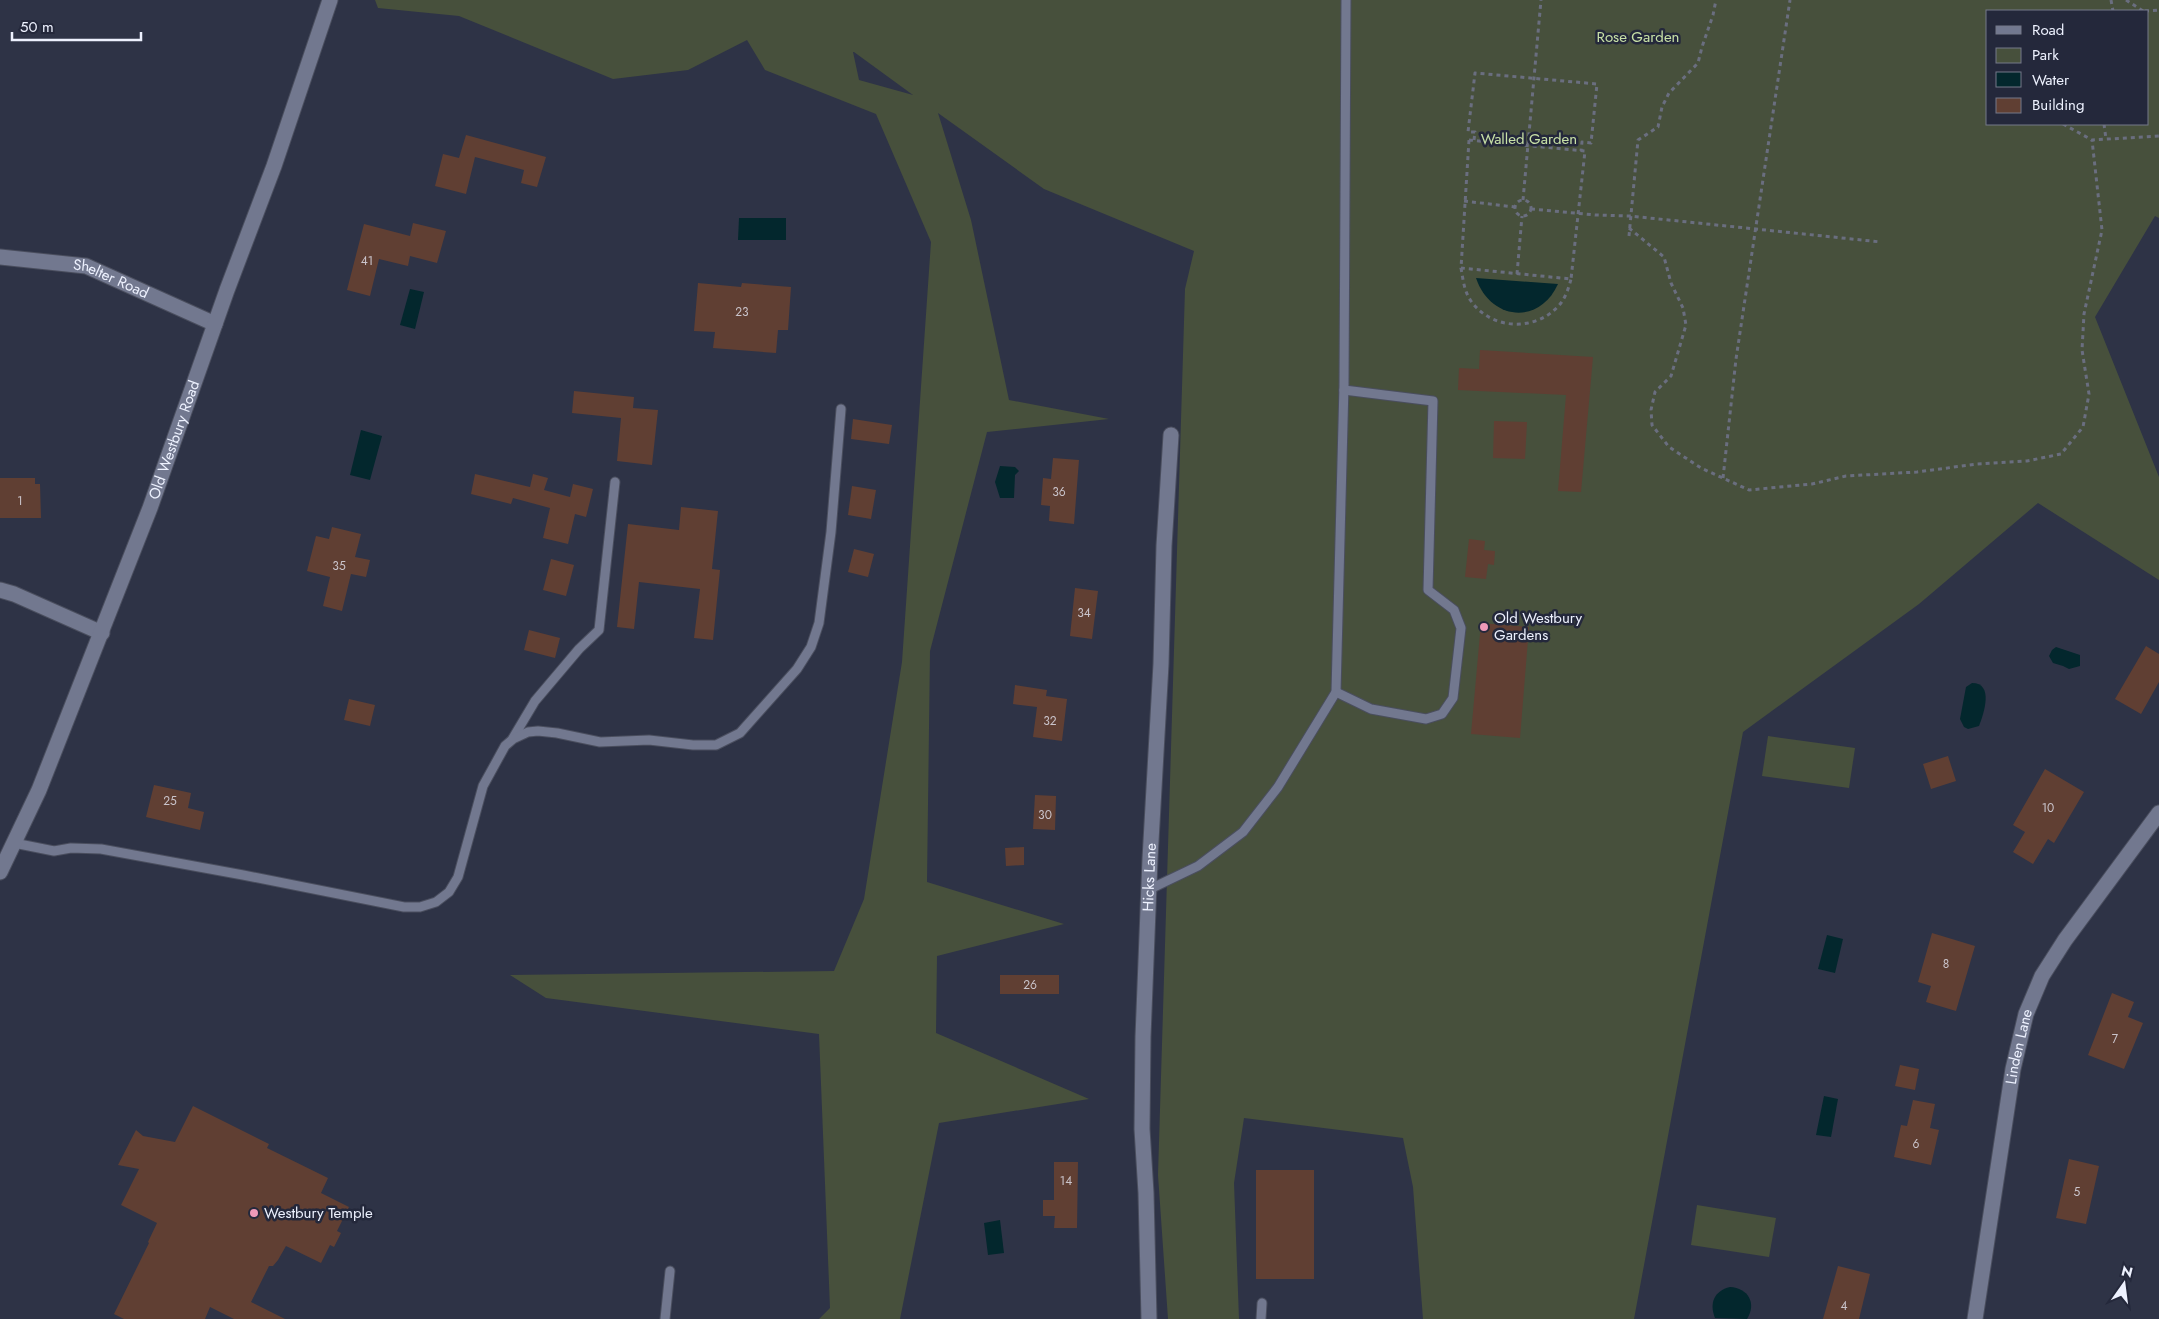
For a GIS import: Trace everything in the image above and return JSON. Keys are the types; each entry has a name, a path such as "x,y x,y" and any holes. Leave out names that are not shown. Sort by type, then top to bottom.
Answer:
{"street":[{"name":"Old Westbury Road","path":"0,872 39,790 150,508 215,324 274,166 330,0"},
{"name":"Shelter Road","path":"0,257 86,266 215,324"},
{"name":"Hicks Lane","path":"1149,1319 1142,1129 1143,1037 1148,890 1161,664 1164,546 1172,435"},
{"path":"0,590 14,594 102,632"},
{"name":"Linden Lane","path":"1974,1319 2013,1069 2026,1014 2042,976 2065,940 2159,813"}],"lane":[{"path":"1148,890 1198,866 1243,832 1278,787 1336,692 1344,390 1346,0"},
{"path":"1336,692 1371,709 1426,719 1442,714 1453,698 1461,628 1454,610 1428,590 1433,401 1344,390"},
{"path":"14,843 54,851 71,848 100,849 404,907 420,907 436,902 449,892 458,877 483,786 505,746 513,739 528,732 538,731 600,742 649,740 694,746 716,745 740,733 797,669 811,647 819,623 831,532 841,409"},
{"path":"513,739 534,701 579,649 599,630 615,482"},
{"path":"665,1319 670,1271"},
{"path":"1261,1319 1262,1303"}],"path":[{"path":"1523,200 1541,0"},
{"path":"1629,236 1638,140 1658,127 1662,107 1669,94 1698,63 1714,15 1716,0"},
{"path":"1723,478 1736,359 1790,0"},
{"path":"2126,0 2142,10"},
{"path":"1474,140 1475,132 1468,132 1474,73 1597,84 1591,143 1582,142 1581,151"},
{"path":"2065,125 2092,140 2159,136"},
{"path":"2104,125 2106,140"},
{"path":"1469,140 1474,140 1585,151 1571,279 1566,294 1554,310 1535,321 1512,324 1501,322 1479,310 1471,300 1464,284 1461,268 1464,201 1469,140"},
{"path":"1629,228 1664,257 1671,283 1683,308 1686,325 1671,376 1655,392 1651,410 1652,424 1669,447 1701,468 1749,490 1812,484 1846,476 1917,472 1977,464 2027,461 2061,454 2083,427 2088,394 2082,350 2084,314 2102,230 2092,140"},
{"path":"1515,207 1517,203 1523,200"},
{"path":"1523,200 1529,204 1531,209"},
{"path":"1464,201 1515,207"},
{"path":"1515,207 1517,214 1522,216 1527,216 1531,209"},
{"path":"1531,209 1630,216 1881,242"},
{"path":"1517,274 1522,216"},
{"path":"1461,268 1571,279"}],"green space":[{"name":"Old Westbury Gardens","path":"375,0 2159,0 2159,218 2155,216 2095,317 2159,477 2159,580 2038,503 1919,604 1743,732 1634,1319 1423,1319 1413,1187 1403,1138 1244,1118 1234,1183 1239,1319 1168,1319 1158,1175 1185,289 1194,251 1044,189 938,113 971,220 1009,400 1109,419 987,432 930,651 927,882 1064,924 937,956 936,1033 1089,1099 939,1123 900,1319 819,1319 830,1308 819,1034 546,998 510,975 834,971 864,899 902,662 931,242 876,114 765,70 747,40 688,70 613,79 459,16 378,8","holes":["854,52 913,95 859,80"]},
{"path":"1768,736 1855,748 1849,788 1762,776"},
{"path":"1697,1205 1776,1218 1769,1257 1691,1245"}],"water":[{"path":"739,218 786,218 786,240 738,240"},
{"path":"1476,278 1558,284 1550,298 1539,307 1527,312 1515,313 1492,303 1483,292"},
{"path":"410,289 424,292 415,329 400,325"},
{"path":"361,430 382,436 370,480 350,475"},
{"path":"1000,466 1015,467 1019,471 1015,475 1014,498 1000,498 995,482"},
{"path":"2056,647 2080,655 2080,666 2069,669 2053,663 2049,656"},
{"path":"1972,683 1979,684 1983,688 1986,700 1979,726 1968,729 1964,727 1960,719 1966,687"},
{"path":"1827,935 1843,939 1835,973 1818,969"},
{"path":"1824,1096 1838,1099 1831,1137 1816,1135"},
{"path":"1000,1220 1004,1253 988,1255 984,1223"},
{"path":"1730,1287 1742,1290 1749,1297 1751,1307 1747,1319 1715,1318 1713,1313 1714,1298 1720,1291"}],"building":[{"path":"466,135 546,157 537,187 521,183 524,170 475,157 466,194 435,186 443,154 459,158"},
{"path":"413,223 446,231 437,263 410,256 408,266 379,259 370,296 347,290 364,224 410,236"},
{"path":"698,283 741,287 742,283 791,287 788,330 778,330 776,353 713,348 715,332 694,331"},
{"path":"1480,350 1593,357 1581,492 1558,491 1566,395 1458,390 1459,368 1479,369"},
{"path":"574,391 634,397 633,408 658,410 652,465 617,461 621,418 572,413"},
{"path":"853,419 892,425 889,444 851,439"},
{"path":"1494,421 1527,422 1525,459 1493,458"},
{"path":"1053,458 1079,460 1074,524 1049,521 1050,506 1041,505 1043,478 1051,479"},
{"path":"475,474 530,487 533,474 548,478 544,490 570,497 573,484 593,489 586,517 575,514 568,544 543,538 550,508 513,498 511,504 471,494"},
{"path":"0,478 35,478 35,484 40,484 41,518 0,518"},
{"path":"852,486 876,490 871,519 848,515"},
{"path":"681,507 718,511 712,569 720,570 713,640 694,638 700,589 639,582 634,629 617,627 628,524 679,530"},
{"path":"332,527 361,534 355,557 370,560 366,577 351,574 342,611 323,606 330,577 307,571 316,536 329,539"},
{"path":"1469,539 1485,541 1484,550 1495,551 1494,565 1488,564 1486,579 1465,577"},
{"path":"854,549 874,554 868,577 848,572"},
{"path":"551,559 574,565 566,596 543,590"},
{"path":"1075,588 1098,591 1092,639 1070,636"},
{"path":"1481,623 1529,627 1520,738 1471,734"},
{"path":"529,630 560,638 555,658 524,650"},
{"path":"2146,646 2159,654 2159,682 2141,714 2115,699"},
{"path":"1015,685 1047,690 1046,696 1067,699 1062,741 1033,737 1037,707 1013,704"},
{"path":"349,699 375,705 370,726 344,720"},
{"path":"1948,756 1956,781 1931,789 1923,764"},
{"path":"2045,769 2084,792 2054,843 2048,839 2033,864 2013,852 2025,832 2013,825"},
{"path":"154,785 191,793 188,808 204,812 200,830 146,817"},
{"path":"1035,795 1056,796 1055,830 1033,829"},
{"path":"1024,847 1024,865 1006,866 1005,848"},
{"path":"1932,933 1975,946 1956,1011 1926,1002 1931,986 1918,982"},
{"path":"1000,975 1059,975 1059,994 1000,994"},
{"path":"2112,993 2134,1002 2128,1017 2143,1023 2124,1069 2088,1055"},
{"path":"1900,1065 1919,1069 1915,1090 1895,1086"},
{"path":"1913,1100 1935,1104 1930,1128 1939,1130 1931,1165 1894,1157 1901,1125 1907,1126"},
{"name":"Westbury Temple","path":"193,1106 269,1144 267,1148 328,1178 321,1193 349,1207 337,1231 341,1233 334,1247 330,1245 321,1263 286,1246 273,1266 269,1266 251,1302 285,1319 234,1319 210,1307 205,1319 124,1319 114,1314 157,1223 121,1205 139,1169 118,1165 136,1130 143,1136 175,1142"},
{"path":"2069,1159 2099,1166 2086,1224 2056,1218"},
{"path":"1054,1162 1078,1162 1077,1228 1054,1228 1055,1216 1043,1216 1043,1200 1054,1200"},
{"path":"1256,1170 1314,1170 1314,1279 1256,1279"},
{"path":"1838,1266 1870,1274 1859,1319 1823,1319"}],"place":[{"name":"Old Westbury Gardens","path":"1484,627"},
{"name":"Westbury Temple","path":"254,1213"}],"park label":[{"name":"Rose Garden","path":"1638,37"},
{"name":"Walled Garden","path":"1529,139"}]}
